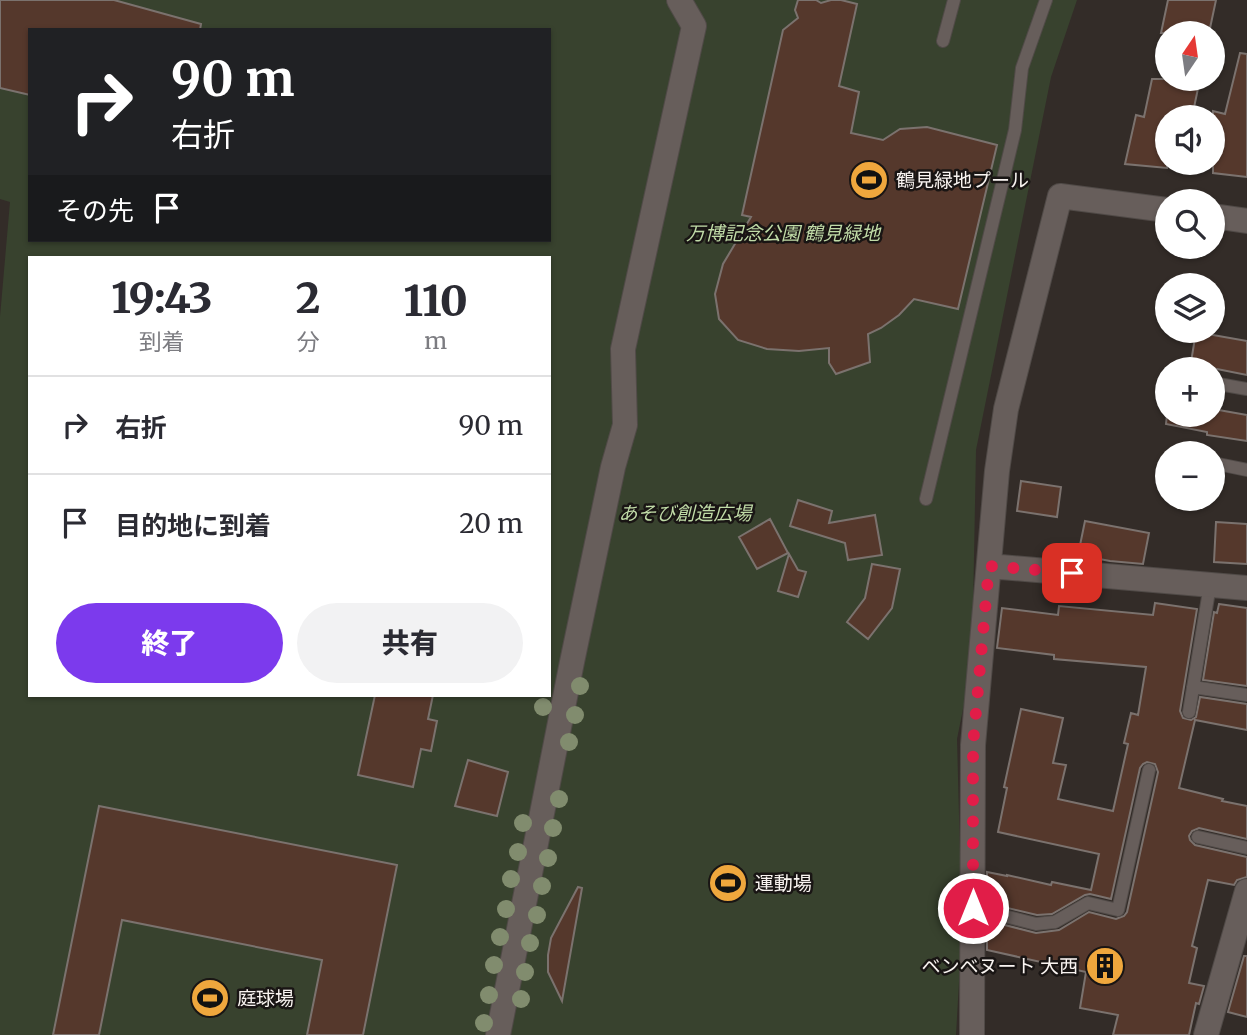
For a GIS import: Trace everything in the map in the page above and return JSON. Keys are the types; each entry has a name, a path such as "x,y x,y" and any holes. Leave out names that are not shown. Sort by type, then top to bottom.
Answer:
{"street":[{"path":"498,1035 572,662 613,467 625,425 623,349 694,26 678,0"},
{"path":"972,1035 973,745 997,471 1006,409 1060,196 1155,208"},
{"path":"1225,218 1247,221"},
{"path":"989,566 1247,588"},
{"path":"1206,1035 1247,891"}],"lane":[{"path":"943,41 954,0"},
{"path":"926,499 1015,130 1022,68 1046,0"},
{"path":"1225,385 1247,389"},
{"path":"1225,465 1247,470"},
{"path":"1189,712 1210,585"},
{"path":"1193,687 1247,695"},
{"path":"973,908 1036,924 1055,922 1088,903 1118,910 1149,770"},
{"path":"1198,837 1247,848"}],"green space":[{"name":"万博記念公園 鶴見緑地","path":"0,0 1077,0 1051,77 976,450 972,664 957,739 962,929 956,1035 0,1035 0,317 10,202 0,199"}],"building":[{"path":"0,0 114,0 201,24 200,28 28,28 28,95 0,88"},
{"name":"鶴見緑地プール","path":"798,0 816,0 821,3 841,0 857,4 839,86 859,92 851,133 883,140 900,129 927,127 997,145 958,309 914,299 899,315 868,334 870,362 836,374 829,363 829,348 799,351 767,349 738,340 719,319 715,294 723,264 751,217 742,215 783,30 798,18 795,10"},
{"path":"1168,0 1216,0 1212,21 1164,21"},
{"path":"1240,53 1247,54 1247,177 1225,174 1225,114"},
{"path":"1152,79 1155,79 1155,91 1197,91 1195,105 1155,105 1155,167 1125,164 1136,115 1144,117"},
{"path":"1225,337 1247,341 1247,375 1225,371 1225,357 1192,357 1194,343 1225,343"},
{"path":"1225,411 1247,415 1247,441 1207,435 1207,432 1181,427 1225,427"},
{"path":"1021,481 1061,487 1057,517 1017,511"},
{"path":"798,500 832,511 829,523 875,515 882,555 848,560 845,543 790,526"},
{"path":"770,519 788,553 757,569 739,537"},
{"path":"1085,521 1149,533 1143,564 1078,555"},
{"path":"1216,522 1247,524 1247,564 1214,562"},
{"path":"789,554 798,570 806,572 798,597 778,591"},
{"path":"872,564 900,569 892,608 868,639 847,622 865,598"},
{"path":"1155,603 1197,609 1180,711 1183,718 1191,720 1196,717 1200,697 1247,704 1247,730 1195,720 1179,788 1247,806 1247,839 1199,828 1189,836 1195,845 1247,857 1247,877 1237,880 1234,885 1208,880 1192,946 1197,948 1189,983 1204,986 1199,1004 1196,1003 1189,1035 1113,1035 1118,1015 1080,1008 1086,972 987,950 987,930 989,921 1036,933 1059,930 1089,912 1116,919 1124,916 1158,772 1155,764 1147,762 1140,768 1111,899 1085,895 1052,914 1037,915 987,903 987,872 1091,890 1099,854 998,832 1007,788 1004,787 1021,709 1063,718 1053,763 1066,765 1058,799 1113,811 1128,744 1124,743 1131,713 1138,715 1146,667 1054,659 1054,655 997,648 1002,608 1058,615 1059,606 1153,615"},
{"path":"1219,604 1247,608 1247,686 1203,680 1214,612 1217,613"},
{"path":"375,697 433,697 428,719 437,721 431,751 421,749 413,787 358,775"},
{"path":"468,760 508,772 497,816 455,806"},
{"path":"99,806 397,865 363,1035 307,1035 322,960 122,920 99,1035 53,1035"},
{"path":"578,887 582,888 562,1001 548,972 548,955 551,938"},
{"path":"1244,956 1247,956 1247,1017 1228,1012"}],"place":[{"name":"鶴見緑地プール","path":"869,180"},
{"name":"運動場","path":"728,883"},
{"name":"ベンベヌート 大西","path":"1105,966"},
{"name":"庭球場","path":"210,998"}],"route":[{"path":"973,908 973,745 989,566 1072,573"}],"park label":[{"name":"あそび創造広場","path":"685,513"}]}
